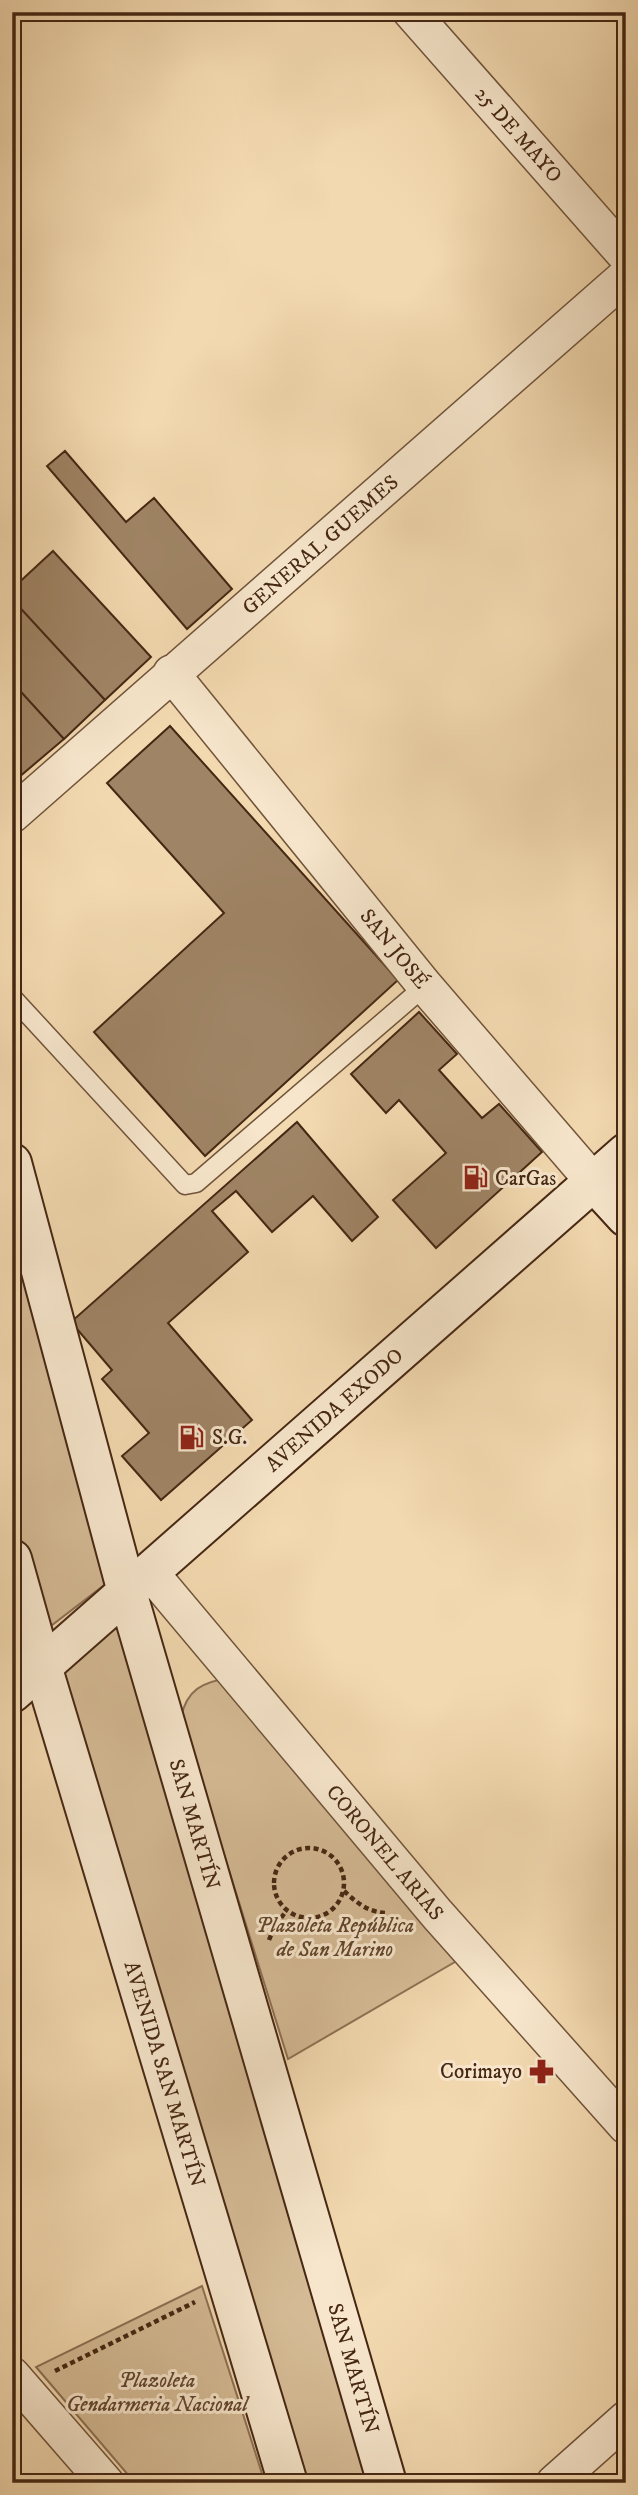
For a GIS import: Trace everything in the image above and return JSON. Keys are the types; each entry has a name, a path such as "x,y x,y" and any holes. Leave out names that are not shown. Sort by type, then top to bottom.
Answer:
{"main road":[{"name":"AVENIDA EXODO","path":"12,1693 626,1153"},
{"name":"SAN MARTÍN","path":"12,1163 138,1582 387,2483"},
{"name":"SAN JOSÉ","path":"593,1181 626,1217"},
{"path":"12,1559 42,1667"},
{"name":"AVENIDA SAN MARTÍN","path":"42,1667 288,2483"}],"street":[{"name":"25 DE MAYO","path":"411,12 626,256"},
{"name":"GENERAL GUEMES","path":"12,815 626,276"},
{"name":"SAN JOSÉ","path":"171,673 425,986 593,1181"},
{"name":"CORONEL ARIAS","path":"138,1582 626,2126"},
{"path":"17,2381 106,2483"},
{"path":"554,2483 626,2419"}],"lane":[{"path":"12,997 185,1185 196,1183 425,986"}],"path":[{"path":"303,1848 325,1851 340,1867 344,1879 344,1891 338,1902 331,1911 320,1917 297,1917 286,1911 275,1891 274,1880 283,1859 303,1848"},
{"path":"17,2381 228,2286"}],"green space":[{"path":"12,1221 112,1579 43,1632 12,1515"},
{"path":"120,1623 373,2483 300,2483 59,1671"},
{"name":"Plazoleta República de San Marino","path":"229,1678 460,1959 288,2059 181,1717 187,1700 197,1689"},
{"name":"Plazoleta Gendarmeria Nacional","path":"202,2286 265,2483 135,2483 36,2367"}],"building":[{"path":"65,451 126,522 154,498 232,589 187,629 47,466"},
{"path":"53,551 151,657 105,700 12,599 12,589"},
{"path":"12,599 105,700 64,739 12,682"},
{"path":"12,682 64,739 12,783"},
{"path":"170,726 398,980 205,1156 94,1032 224,913 107,783"},
{"path":"419,1012 457,1054 439,1070 482,1118 499,1104 542,1152 436,1248 393,1200 446,1153 399,1100 386,1113 351,1074"},
{"path":"297,1122 378,1217 352,1241 313,1196 272,1232 236,1191 212,1211 248,1252 168,1323 252,1420 161,1500 122,1456 149,1433 102,1379 112,1370 71,1322"}],"place":[{"name":"CarGas","path":"475,1178"},
{"name":"S.G.","path":"192,1437"},
{"name":"Corimayo","path":"542,2071"}]}
